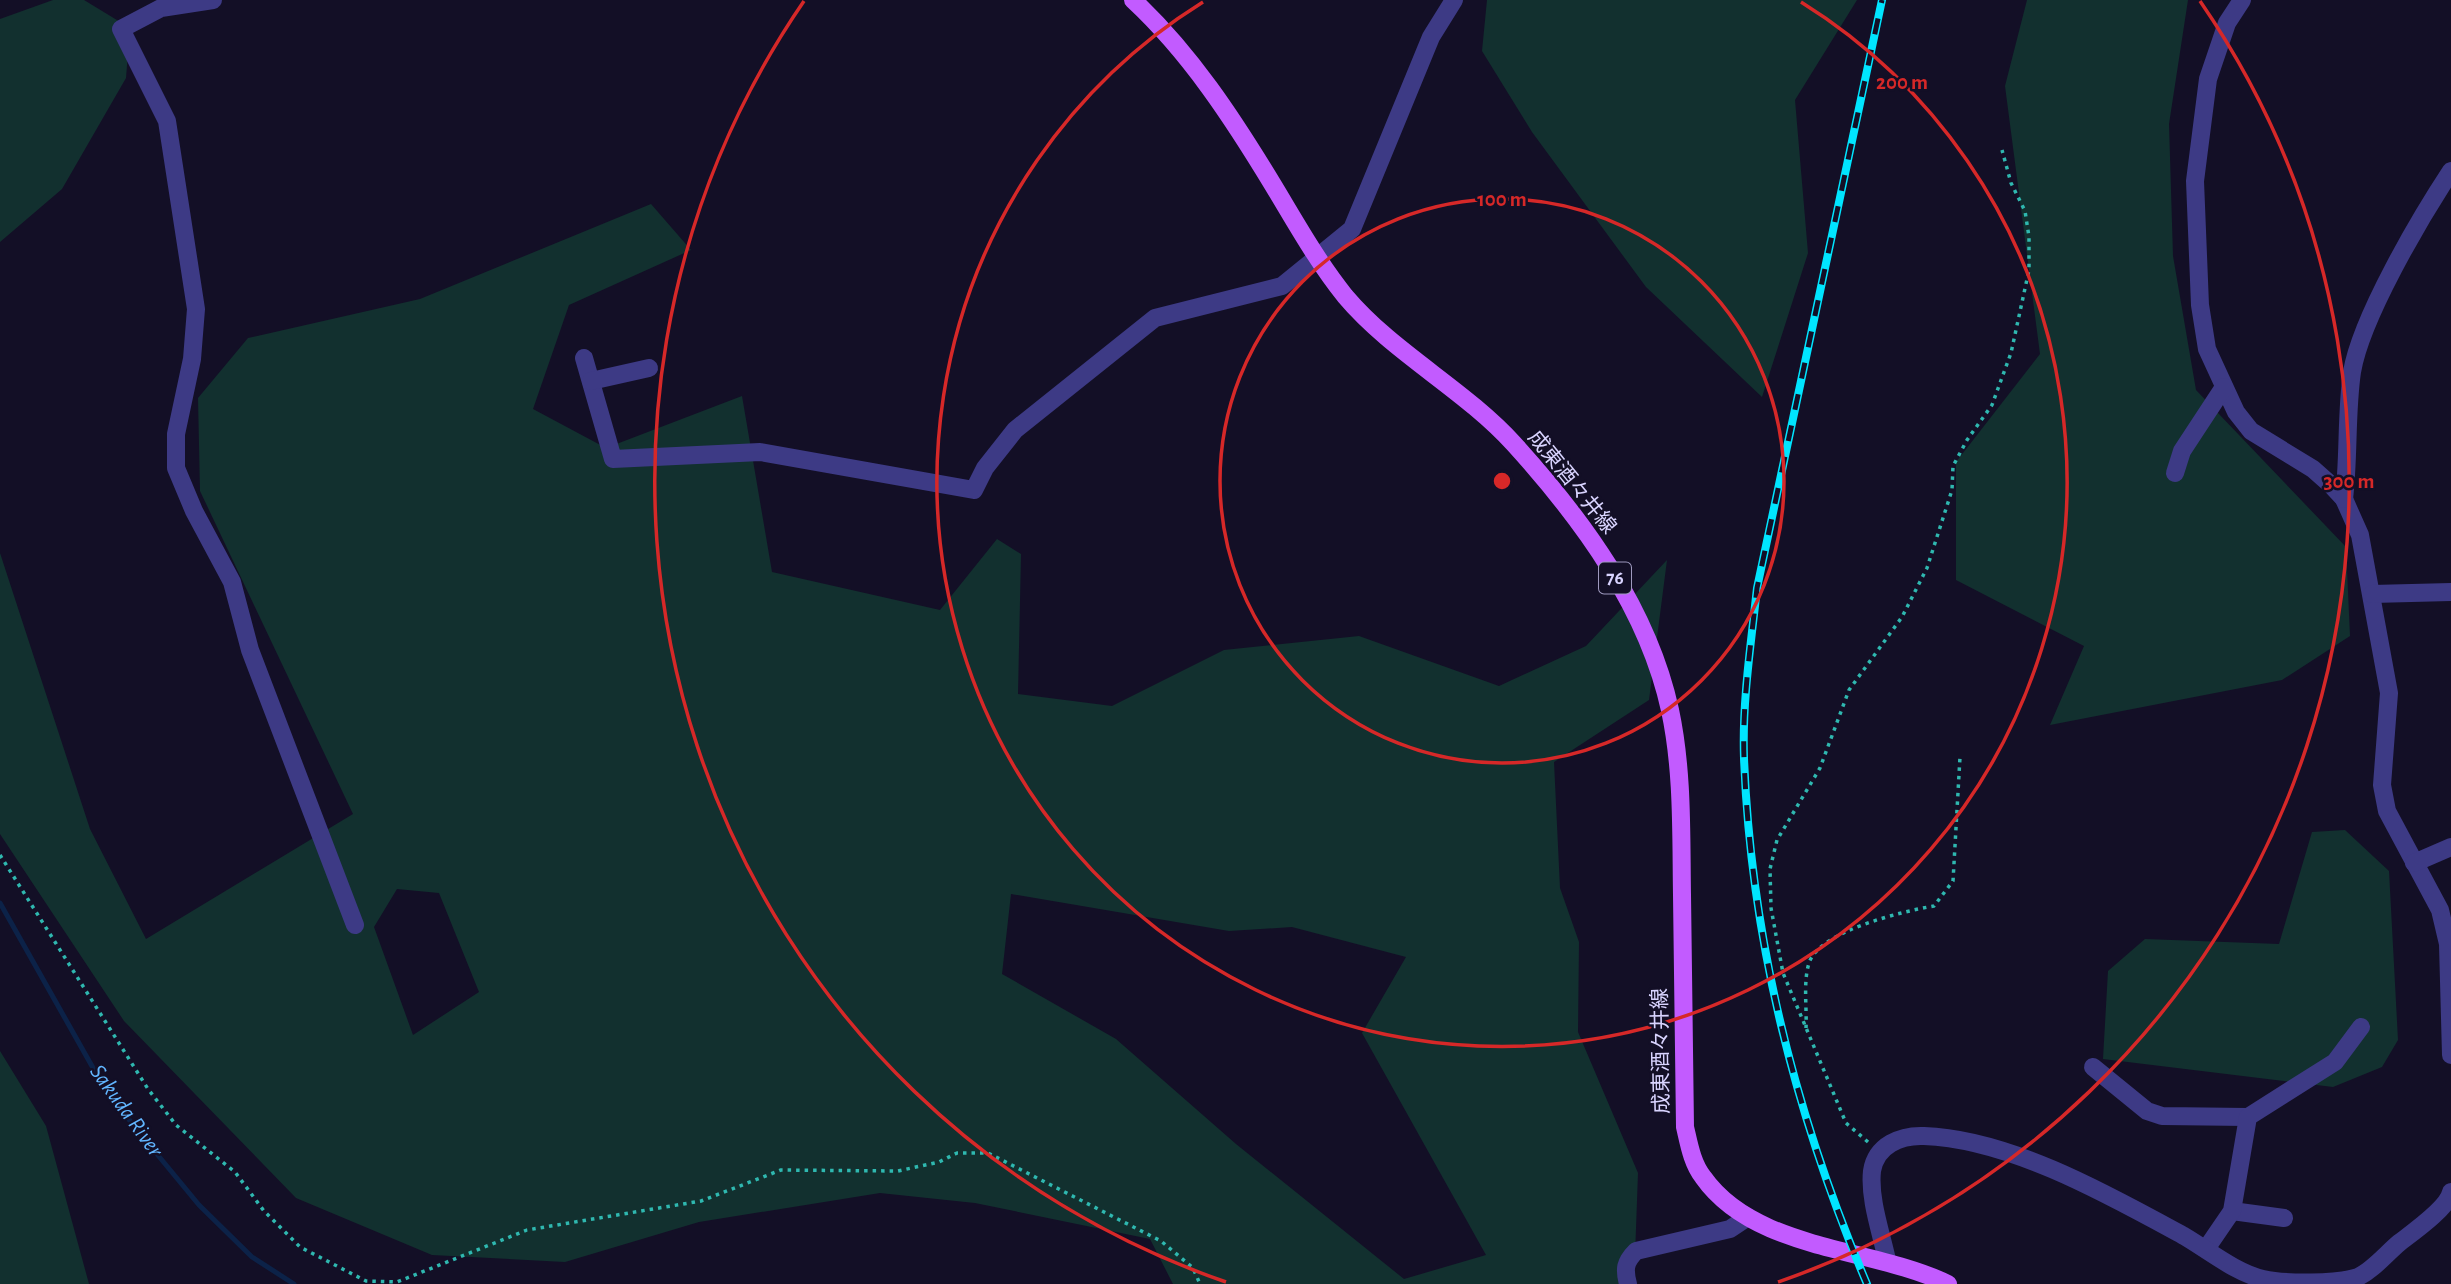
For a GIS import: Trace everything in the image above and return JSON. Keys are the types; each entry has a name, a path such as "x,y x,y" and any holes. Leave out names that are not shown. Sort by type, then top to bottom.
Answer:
{"main road":[{"name":"成東酒々井線","path":"1133,0 1195,67 1270,181 1316,258 1347,298 1392,340 1475,406 1514,444 1597,549 1629,600 1651,650 1670,709 1681,775 1685,1127 1701,1175 1719,1197 1748,1217 1780,1232 1887,1260 1948,1284"}],"street":[{"path":"213,0 155,4 121,29 167,121 196,309 192,359 176,434 177,468 194,511 232,582 250,650 355,925"},
{"path":"584,358 613,459 760,452 974,490 985,468 1015,430 1155,318 1282,286 1352,229 1431,37 1454,0"},
{"path":"2242,0 2227,23 2208,79 2195,181 2200,305 2207,349 2236,412 2251,431 2313,469 2344,499 2360,535 2389,693 2382,785 2387,811 2440,910 2448,944 2451,1055"},
{"path":"2344,499 2352,371 2362,339 2416,230 2451,171"},
{"path":"591,381 649,368"},
{"path":"2175,473 2182,451 2224,387"},
{"path":"2372,594 2451,592"},
{"path":"2414,863 2451,848"},
{"path":"2093,1067 2147,1111 2162,1116 2248,1117 2336,1062 2361,1027"},
{"path":"2206,1248 2232,1211 2248,1117"},
{"path":"1887,1260 1873,1192 1872,1169 1880,1153 1892,1142 1912,1136 1955,1138 1991,1146 2127,1205 2263,1279 2335,1282 2363,1280 2451,1196"},
{"path":"2232,1211 2284,1219"},
{"path":"1628,1284 1625,1270 1628,1259 1636,1251 1730,1229 1748,1217"}],"path":[{"path":"1880,1153 1846,1123 1783,973 1770,908 1770,869 1777,840 1820,768 1849,690 1902,617 1927,568 1952,490 1953,466 1966,440 1992,405 2011,353 2029,270 2029,237 2025,211 2011,183 2002,150"},
{"path":"1806,1030 1808,964 1815,951 1827,941 1900,911 1934,906 1953,881 1960,757"},
{"path":"0,855 148,1089 176,1125 234,1172 264,1212 300,1247 366,1281 397,1282 527,1230 701,1201 781,1170 898,1171 939,1162 957,1153 971,1151 988,1153 1161,1241 1193,1268 1200,1284"}],"green space":[{"path":"53,0 84,0 130,28 126,78 62,189 0,242 0,19"},
{"path":"1487,0 1857,0 1795,100 1808,253 1762,397 1646,287 1532,132 1482,51"},
{"path":"2027,0 2188,0 2169,124 2173,256 2196,390 2346,547 2350,636 2282,680 2050,725 2084,646 1956,580 1956,462 2040,354 2005,86"},
{"path":"651,204 691,250 569,305 533,409 606,448 742,396 772,572 940,610 997,539 1021,554 1018,694 1112,706 1224,650 1359,636 1499,686 1586,646 1667,560 1649,700 1554,762 1560,888 1579,942 1578,1032 1638,1173 1634,1284 1173,1284 1150,1239 975,1203 880,1193 699,1222 565,1262 432,1255 296,1198 124,1021 0,834 0,553 90,829 146,939 353,814 200,491 198,398 248,338 420,299","holes":["397,889 439,893 479,992 413,1035 374,927","1011,894 1229,931 1292,927 1406,957 1362,1033 1486,1255 1404,1279 1236,1144 1116,1039 1002,974"]},
{"path":"2345,830 2389,871 2398,1040 2382,1067 2333,1087 2103,1059 2108,971 2145,939 2279,944 2312,832"},
{"path":"0,1051 46,1126 89,1284 0,1284"}],"waterway":[{"name":"Sakuda River","path":"0,903 97,1075 133,1125 199,1205 252,1257 294,1284"}],"railway":[{"path":"1867,1284 1819,1157 1781,1027 1767,960 1748,826 1744,716 1757,588 1882,0"}]}
